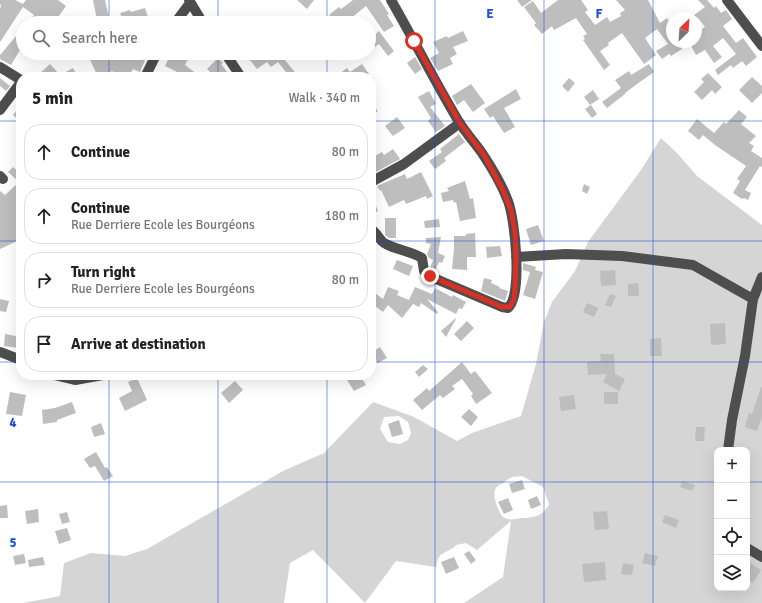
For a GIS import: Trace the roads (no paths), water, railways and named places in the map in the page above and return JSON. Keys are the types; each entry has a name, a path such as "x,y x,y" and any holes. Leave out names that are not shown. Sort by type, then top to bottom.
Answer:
{"street":[{"path":"376,232 385,244 422,258 424,271 430,276 505,308 510,307 514,299 516,257 515,232 508,200 484,155 460,123 391,0"},
{"path":"727,0 762,46"},
{"path":"180,16 190,2 199,16"},
{"path":"148,72 154,60"},
{"path":"230,60 238,72"},
{"path":"0,68 16,78"},
{"path":"0,110 16,88"},
{"path":"376,179 404,164 460,123"},
{"path":"516,257 566,254 622,256 693,265 753,299"},
{"path":"728,447 732,420 745,356 753,299 762,277"},
{"path":"0,352 16,358"},
{"path":"750,550 762,557"}]}
